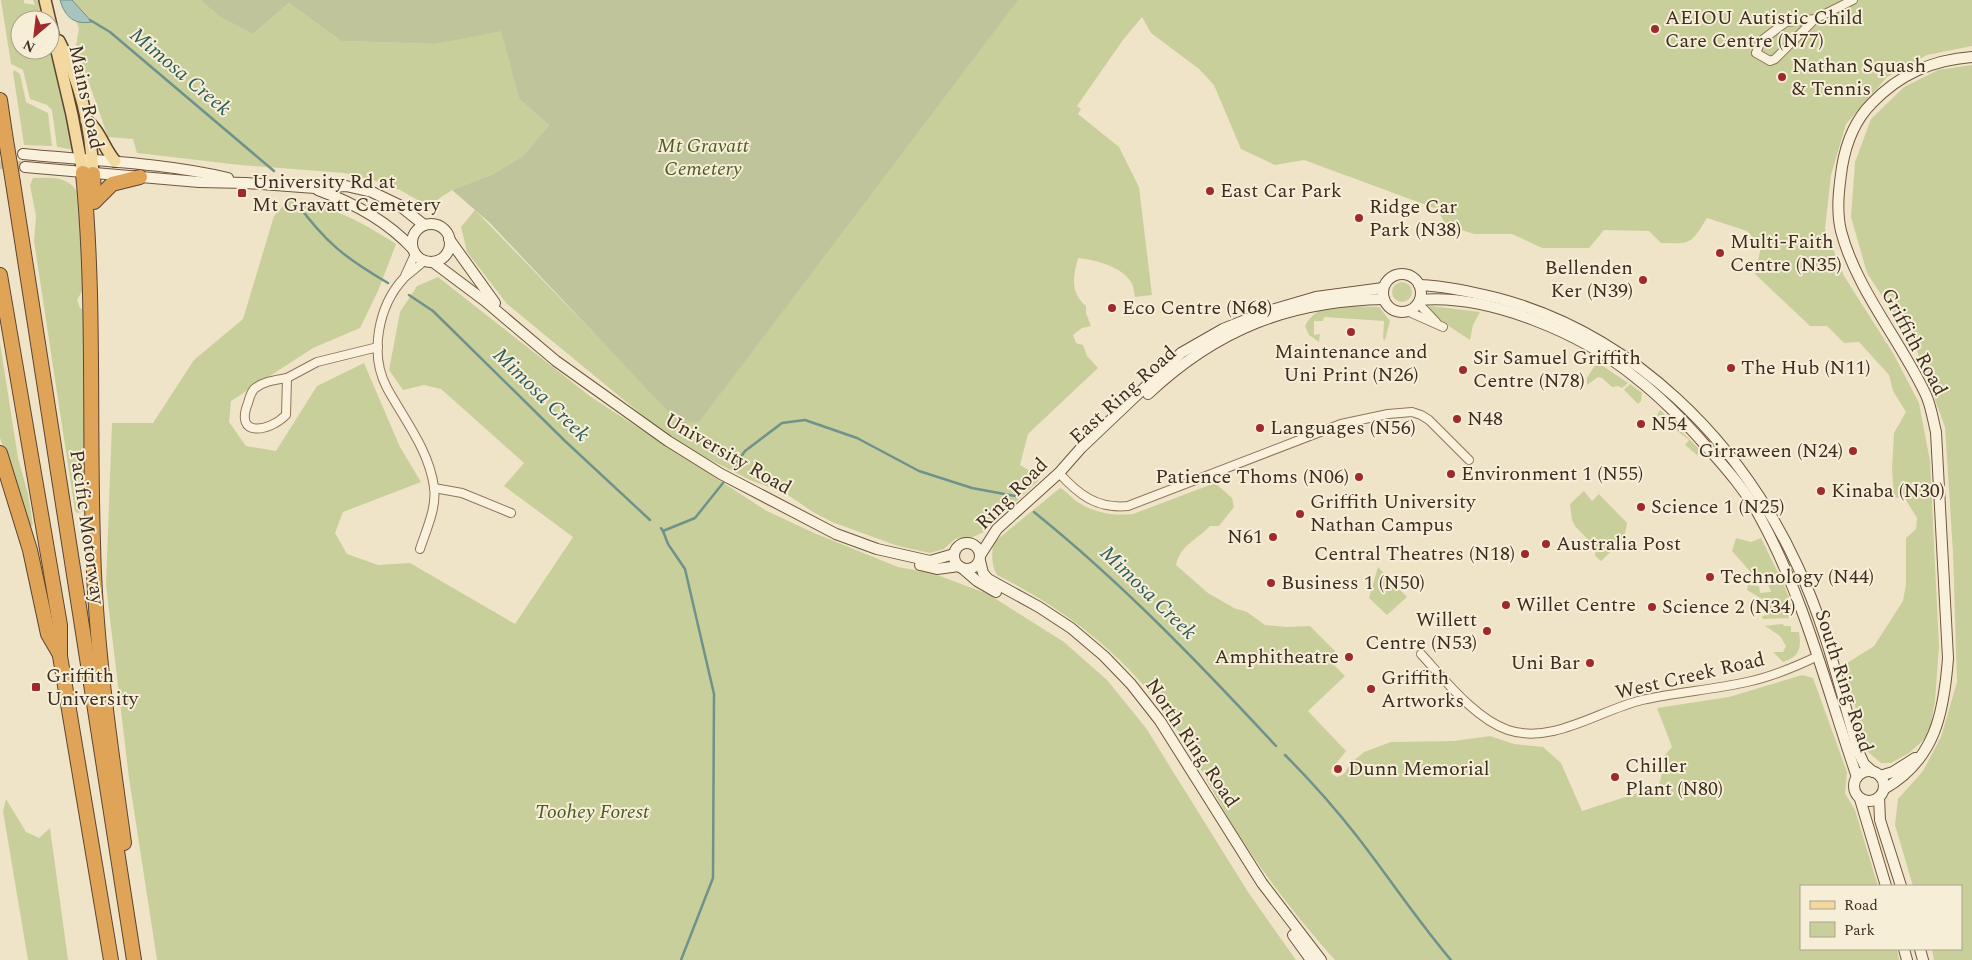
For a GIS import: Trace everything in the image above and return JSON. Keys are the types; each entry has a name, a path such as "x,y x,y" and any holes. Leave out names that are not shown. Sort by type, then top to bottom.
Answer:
{"highway":[{"name":"Pacific Motorway","path":"0,100 115,848 124,886 134,960"},
{"path":"87,166 94,202 89,236"},
{"path":"87,166 94,587 100,656 127,869 124,886"},
{"path":"94,202 112,184 140,177"},
{"name":"Pacific Motorway","path":"0,275 60,625 60,656 111,960"},
{"path":"0,453 30,550 48,634 60,656"}],"main road":[{"path":"60,43 69,60 86,120 87,166"},
{"name":"Mains Road","path":"60,60 87,166"},
{"path":"86,120 94,126 106,151 115,161"}],"street":[{"path":"1815,19 1786,22 1761,41 1756,53 1770,60 1775,58 1815,19 1853,0"},
{"name":"Griffith Road","path":"1881,793 1906,775 1926,750 1937,727 1946,692 1948,658 1936,432 1927,397 1910,363 1855,270 1841,230 1838,195 1844,156 1849,139 1855,125 1868,106 1896,81 1910,72 1947,60 1972,57"},
{"path":"23,154 140,177 199,182 246,182 315,188 346,186 372,192 399,205 424,225 441,227 449,239 450,246 444,257 429,262 404,278"},
{"path":"26,167 87,166 115,161 198,171 246,182"},
{"path":"315,188 341,198 395,230 414,251 429,262"},
{"path":"420,549 432,512 434,488 431,471 406,417 387,387 379,368 378,347 380,323 389,300 404,278 414,251 415,232 424,225"},
{"name":"University Road","path":"449,239 478,281 510,321"},
{"name":"University Road","path":"429,262 510,321 556,361 683,451 763,496 836,534 880,550 930,561 954,554"},
{"path":"1400,274 1412,277 1419,286 1419,302 1431,318 1443,328 1407,311 1395,311 1384,300 1384,288 1391,277 1400,274"},
{"name":"South Ring Road","path":"1419,286 1451,288 1481,294 1551,315 1591,335 1651,374 1709,431 1750,482 1774,518 1797,563 1814,605 1858,751 1864,764 1876,774"},
{"name":"East Ring Road","path":"1069,460 1140,394 1168,363 1194,345 1223,329 1284,306 1316,297 1384,288"},
{"name":"East Ring Road","path":"1059,473 1101,438 1173,371 1233,332 1271,317 1315,306 1384,300"},
{"name":"South Ring Road","path":"1419,302 1448,300 1515,313 1592,348 1635,377 1662,400 1726,468 1760,517 1795,590 1857,777"},
{"path":"1407,311 1419,302"},
{"path":"287,378 286,415 277,424 266,428 253,428 247,425 244,420 245,410 253,390 266,382 287,378 317,362 378,347"},
{"path":"1059,473 1082,496 1094,503 1116,508 1128,506 1341,424 1388,414 1412,412 1429,420 1469,460"},
{"name":"Ring Road","path":"980,557 997,529 1059,473 1069,460"},
{"path":"434,488 462,493 511,513"},
{"path":"960,567 954,554 958,546 971,543 997,529"},
{"path":"880,550 885,554 931,568 960,567 971,569 980,557 977,547 971,543"},
{"name":"North Ring Road","path":"980,557 983,573 988,579 1039,607 1071,628 1104,656 1131,684 1160,720 1262,883 1321,960"},
{"name":"North Ring Road","path":"960,567 977,581 1056,623 1101,660 1126,685 1150,716 1258,885 1311,960"},
{"name":"West Creek Road","path":"1421,654 1492,724 1509,731 1534,734 1558,730 1641,701 1745,683 1790,668 1818,656"},
{"name":"Griffith Road","path":"1876,774 1908,764 1926,750"},
{"path":"1886,885 1860,799 1854,791 1857,777 1864,772 1876,774 1881,793 1880,820 1901,885"},
{"path":"1860,799 1870,802 1881,793"}],"green space":[{"path":"1,0 24,0 24,3 35,5 33,0 38,0 40,10 10,10 10,58"},
{"path":"67,0 200,0 220,17 253,34 289,3 341,41 436,44 501,30 519,99 549,125 523,156 493,174 452,190 428,206 400,190 376,181 344,173 240,165 137,153 133,139 108,137 76,46 79,28"},
{"name":"Mt Gravatt Cemetery","path":"200,0 1018,0 699,422 679,423 490,223 452,190 493,174 523,156 549,125 519,99 501,31 436,44 341,41 289,3 253,34 220,17"},
{"path":"1010,0 1972,0 1972,46 1927,55 1887,77 1846,124 1831,175 1825,229 1844,276 1893,353 1919,403 1930,461 1939,646 1935,701 1929,735 1909,753 1891,763 1881,763 1867,751 1844,665 1874,646 1903,601 1906,584 1906,538 1916,529 1917,518 1904,497 1894,498 1892,469 1894,433 1906,412 1893,391 1889,375 1859,342 1844,343 1827,326 1810,326 1755,274 1761,247 1747,231 1707,218 1694,238 1685,242 1661,243 1649,231 1604,230 1589,248 1542,248 1512,234 1474,234 1446,225 1437,209 1304,160 1275,165 1241,149 1214,85 1199,69 1151,33 1142,17 1123,40 1077,106 1081,109 1078,114 1119,147 1139,187 1152,295 1135,297 1132,284 1127,276 1100,262 1078,258 1074,278 1075,290 1086,306 1086,313 1091,326 1082,328 1073,335 1076,343 1083,345 1087,356 1098,368 1028,434 1020,465 1040,477 1038,481 984,532 973,537 955,539 944,549 930,553 898,546 832,522 785,493 750,480 675,442 507,304 467,252 461,227 475,210 645,386"},
{"path":"10,60 54,60 75,150 57,147 52,110 47,105 30,99 23,70 11,64"},
{"path":"1972,65 1972,960 1934,960 1932,950 1962,950 1962,885 1913,885 1895,825 1898,799 1923,771 1941,737 1957,682 1953,553 1945,427 1916,348 1867,273 1851,217 1855,162 1871,119 1904,87 1938,70"},
{"path":"14,70 20,74 26,102 48,113 52,146 24,145"},
{"path":"33,178 64,180 74,187 78,193 86,284 77,300 80,308 85,311 83,334 85,340 86,375 84,386 84,485 81,501 84,511 77,513 75,511 34,241 36,216 30,185"},
{"name":"Toohey Forest","path":"288,200 319,206 345,215 396,244 378,291 360,328 313,348 231,401 229,422 246,446 276,451 317,386 364,363 400,447 421,482 343,512 335,533 347,554 378,565 410,563 515,624 573,537 504,486 524,463 441,389 424,385 403,390 389,370 400,312 417,286 438,277 591,397 765,510 814,533 898,567 932,573 988,594 1064,642 1107,680 1146,728 1248,892 1296,960 157,960 129,778 106,585 112,423 153,423 194,360 243,319 274,216"},
{"path":"1402,282 1409,285 1412,292 1409,299 1402,302 1395,299 1392,292 1395,285"},
{"path":"1341,306 1379,307 1390,321 1385,340 1383,339 1384,321 1324,317 1323,321 1314,321 1314,335 1320,334 1319,342 1309,335 1305,326 1312,316 1325,309"},
{"path":"1431,306 1480,312 1473,325 1470,340 1435,317 1427,308"},
{"path":"0,343 18,458 28,494 33,525 29,527 0,438"},
{"path":"1597,362 1628,383 1622,388 1618,386 1612,387 1602,378 1598,377 1587,385 1587,378"},
{"path":"1630,384 1642,393 1641,401 1638,404 1624,390"},
{"path":"1660,410 1701,451 1697,455 1685,445 1689,440 1657,415"},
{"path":"1215,483 1232,498 1234,507 1219,526 1210,526 1190,543 1178,558 1176,565 1208,593 1234,608 1247,612 1265,625 1287,627 1310,626 1335,651 1334,665 1345,676 1308,711 1346,751 1331,770 1332,774 1337,777 1344,774 1351,763 1364,752 1391,742 1454,741 1490,736 1514,744 1543,747 1561,763 1582,811 1659,786 1662,772 1658,763 1672,747 1657,708 1729,697 1802,675 1813,678 1847,772 1845,793 1855,810 1878,885 1800,885 1800,950 1897,950 1899,960 1335,960 1307,928 1255,859 1232,824 1185,742 1152,695 1118,659 1081,627 1040,599 997,575 992,555 993,543 1060,488 1076,501 1092,509 1112,514 1133,514"},
{"path":"1584,491 1592,501 1599,494 1627,523 1624,539 1601,561 1595,556 1596,548 1575,526 1572,520 1570,504"},
{"path":"1736,538 1751,542 1761,538 1779,575 1755,577 1732,551"},
{"path":"1378,567 1407,597 1387,615 1369,598"},
{"path":"1782,580 1794,610 1790,612 1792,614 1789,618 1763,619 1762,616 1767,615 1770,609 1765,601 1747,590 1748,585 1759,586 1760,593 1771,592 1768,584"},
{"path":"1783,624 1784,626 1791,626 1791,632 1799,632 1800,647 1793,657 1783,662 1773,652 1783,652 1786,646 1780,636 1765,626"},
{"path":"6,799 26,832 39,838 50,828 68,960 28,960 3,811"}],"water":[{"path":"60,0 72,0 92,22 75,21 65,11"}],"waterway":[{"name":"Mimosa Creek","path":"90,20 110,32 274,171"},
{"name":"Mimosa Creek","path":"296,202 317,228 337,248 388,283"},
{"name":"Mimosa Creek","path":"409,295 433,311 565,441 650,520"},
{"name":"Mimosa Creek","path":"734,467 745,451 782,423 805,420 857,438 919,471 972,488 1015,496"},
{"name":"Mimosa Creek","path":"661,528 663,531 695,518 723,483"},
{"name":"Mimosa Creek","path":"1034,512 1067,539 1159,624 1276,746"},
{"path":"663,531 668,544 685,569 714,694 713,878 681,960"},
{"name":"Mimosa Creek","path":"1285,755 1348,825 1451,960"}],"tunnel":[{"path":"0,164 25,167"}],"place":[{"name":"AEIOU Autistic Child Care Centre (N77)","path":"1655,29"},
{"name":"Nathan Squash & Tennis","path":"1782,77"},
{"name":"East Car Park","path":"1210,191"},
{"name":"University Rd at Mt Gravatt Cemetery","path":"242,193"},
{"name":"Ridge Car Park (N38)","path":"1359,218"},
{"name":"Multi-Faith Centre (N35)","path":"1720,253"},
{"name":"Bellenden Ker (N39)","path":"1643,280"},
{"name":"Eco Centre (N68)","path":"1112,308"},
{"name":"Maintenance and Uni Print (N26)","path":"1351,332"},
{"name":"The Hub (N11)","path":"1731,368"},
{"name":"Sir Samuel Griffith Centre (N78)","path":"1463,370"},
{"name":"N48","path":"1457,419"},
{"name":"N54","path":"1641,424"},
{"name":"Languages (N56)","path":"1260,428"},
{"name":"Girraween (N24)","path":"1853,451"},
{"name":"Environment 1 (N55)","path":"1451,474"},
{"name":"Patience Thoms (N06)","path":"1359,477"},
{"name":"Kinaba (N30)","path":"1821,491"},
{"name":"Science 1 (N25)","path":"1641,507"},
{"name":"Griffith University Nathan Campus","path":"1300,514"},
{"name":"N61","path":"1273,537"},
{"name":"Australia Post","path":"1546,544"},
{"name":"Central Theatres (N18)","path":"1525,554"},
{"name":"Technology (N44)","path":"1710,577"},
{"name":"Business 1 (N50)","path":"1271,583"},
{"name":"Willet Centre","path":"1506,605"},
{"name":"Science 2 (N34)","path":"1652,607"},
{"name":"Willett Centre (N53)","path":"1487,631"},
{"name":"Amphitheatre","path":"1349,657"},
{"name":"Uni Bar","path":"1590,663"},
{"name":"Griffith University","path":"36,687"},
{"name":"Griffith Artworks","path":"1371,689"},
{"name":"Dunn Memorial","path":"1338,769"},
{"name":"Chiller Plant (N80)","path":"1615,777"}]}
